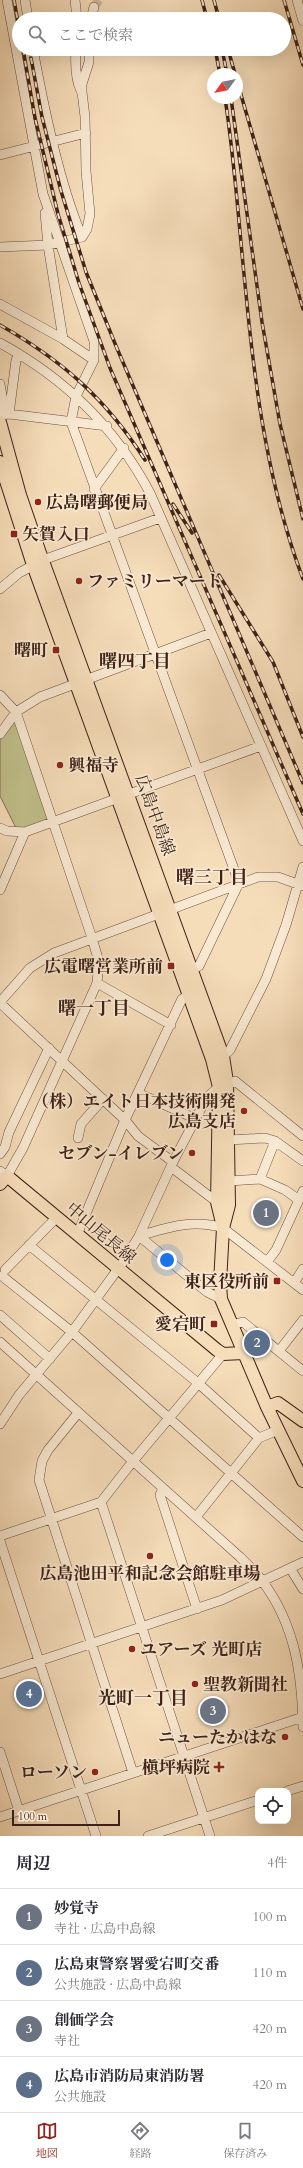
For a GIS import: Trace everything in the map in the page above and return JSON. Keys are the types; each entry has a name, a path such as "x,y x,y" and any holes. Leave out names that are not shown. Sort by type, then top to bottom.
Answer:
{"main road":[{"name":"広島中島線","path":"3,420 20,495 38,563"},
{"name":"広島中島線","path":"0,462 165,911 190,994 218,1058"},
{"name":"広島中島線","path":"165,911 192,969 218,1058 223,1084 228,1140 229,1204 223,1228 220,1283 221,1299 267,1407 303,1481"},
{"name":"広島中島線","path":"223,1084 217,1202 223,1228"},
{"name":"中山尾長線","path":"2,1177 56,1218 223,1354"},
{"path":"223,1354 243,1353"},
{"path":"267,1407 278,1403 303,1421"}],"street":[{"path":"0,2 8,0 12,23"},
{"path":"25,0 27,12"},
{"path":"75,0 76,12"},
{"path":"297,0 303,21"},
{"path":"93,12 94,7"},
{"path":"18,56 43,194 48,245 63,338"},
{"path":"35,56 54,142 73,215 82,237"},
{"path":"75,56 78,83 82,92"},
{"path":"0,248 58,243 82,237 87,229 90,218 82,84 89,62 89,56"},
{"path":"0,155 86,133"},
{"path":"43,194 58,243 98,340 94,360 76,396 71,422 111,536 239,883 199,966 192,969"},
{"path":"0,304 63,338 94,360"},
{"path":"0,343 19,354 76,396 107,426 124,448 150,493 303,841"},
{"path":"3,420 16,360 19,354"},
{"path":"0,384 3,420"},
{"path":"3,420 71,422 107,426"},
{"path":"94,489 124,448"},
{"path":"0,589 19,573 38,563 160,518"},
{"path":"0,734 16,712 40,697 81,680 211,633"},
{"path":"0,695 16,712 99,962 97,984 23,1148 2,1177"},
{"path":"0,828 7,831 25,832 261,746"},
{"path":"0,890 25,832"},
{"path":"218,1058 230,1050 266,979 301,884 303,867"},
{"path":"217,1202 138,1136 125,1120 0,1002 30,968 54,953 92,938 258,876 278,877 301,884"},
{"path":"97,984 171,1025"},
{"path":"76,1235 125,1120 183,997 190,994"},
{"path":"0,1154 5,1147 10,1132 49,1048"},
{"path":"0,1424 19,1395 37,1376 72,1332 118,1270 139,1236 172,1165 207,1096 223,1084 235,1080 303,1136"},
{"path":"138,1093 196,1119"},
{"path":"78,1138 81,1124 103,1099"},
{"path":"228,1140 265,1138 275,1141 303,1161"},
{"path":"260,1179 275,1141"},
{"path":"229,1181 260,1179 280,1187 299,1200"},
{"path":"267,1262 276,1250 303,1191"},
{"path":"56,1218 2,1272 72,1332 168,1419 303,1537"},
{"path":"139,1236 176,1224 209,1224 223,1228 303,1290"},
{"path":"139,1236 207,1292 221,1299"},
{"path":"29,1245 95,1301 198,1383 259,1438"},
{"path":"294,1282 303,1269"},
{"path":"0,1315 50,1359"},
{"path":"279,1351 303,1320"},
{"path":"231,1324 243,1322 303,1370"},
{"path":"0,1342 196,1517 240,1557 263,1581 299,1649 303,1727"},
{"path":"0,1536 101,1502 133,1461 223,1354"},
{"path":"78,1413 48,1450 42,1461 39,1480 133,1773"},
{"path":"196,1517 259,1438 278,1430"},
{"path":"163,1488 160,1495 197,1609"},
{"path":"101,1502 210,1836"},
{"path":"0,1541 96,1836"},
{"path":"0,1674 222,1600 303,1562"},
{"path":"290,1568 303,1589"},
{"path":"0,1817 303,1717"},
{"path":"0,1752 19,1811"},
{"path":"291,1790 303,1786"},
{"path":"148,1836 255,1801"}],"shaded area":[{"path":"13,720 16,721 49,816 47,820 23,829 16,828 0,796 0,740"}],"tunnel":[{"path":"94,7 99,0"}],"railway":[{"path":"14,0 16,12"},
{"path":"202,0 205,12"},
{"path":"214,0 217,12"},
{"path":"284,0 288,12"},
{"path":"291,24 303,65"},
{"path":"24,56 35,118 58,214 79,283 110,368 303,814"},
{"path":"216,56 219,68"},
{"path":"223,56 226,68"},
{"path":"230,56 233,68"},
{"path":"31,58 42,117 61,191 86,272 116,346 303,783"},
{"path":"243,102 303,309"},
{"path":"226,104 259,402 272,474 291,545 303,579"},
{"path":"232,104 262,322 280,424 303,519"},
{"path":"0,325 44,353 82,383 115,418 145,460"},
{"path":"173,504 192,533"},
{"path":"219,575 273,662 303,737"}],"place":[{"name":"広島曙郵便局","path":"38,502"},
{"name":"矢賀入口","path":"14,534"},
{"name":"ファミリーマート","path":"79,581"},
{"name":"曙町","path":"56,650"},
{"name":"興福寺","path":"60,765"},
{"name":"広電曙営業所前","path":"171,966"},
{"name":"（株）エイト日本技術開発 広島支店","path":"244,1111"},
{"name":"セブン-イレブン","path":"192,1153"},
{"name":"妙覚寺","path":"266,1213"},
{"name":"東区役所前","path":"277,1281"},
{"name":"愛宕町","path":"214,1324"},
{"name":"広島東警察署愛宕町交番","path":"257,1343"},
{"name":"広島池田平和記念会館駐車場","path":"150,1556"},
{"name":"ユアーズ 光町店","path":"132,1649"},
{"name":"聖教新聞社","path":"195,1684"},
{"name":"広島市消防局東消防署","path":"29,1694"},
{"name":"創価学会","path":"213,1711"},
{"name":"ニューたかはな","path":"285,1737"},
{"name":"槇坪病院","path":"219,1767"},
{"name":"ローソン","path":"95,1772"}],"district":[{"name":"曙四丁目","path":"135,661"},
{"name":"曙三丁目","path":"212,877"},
{"name":"曙一丁目","path":"94,1008"},
{"name":"光町一丁目","path":"143,1698"}]}
